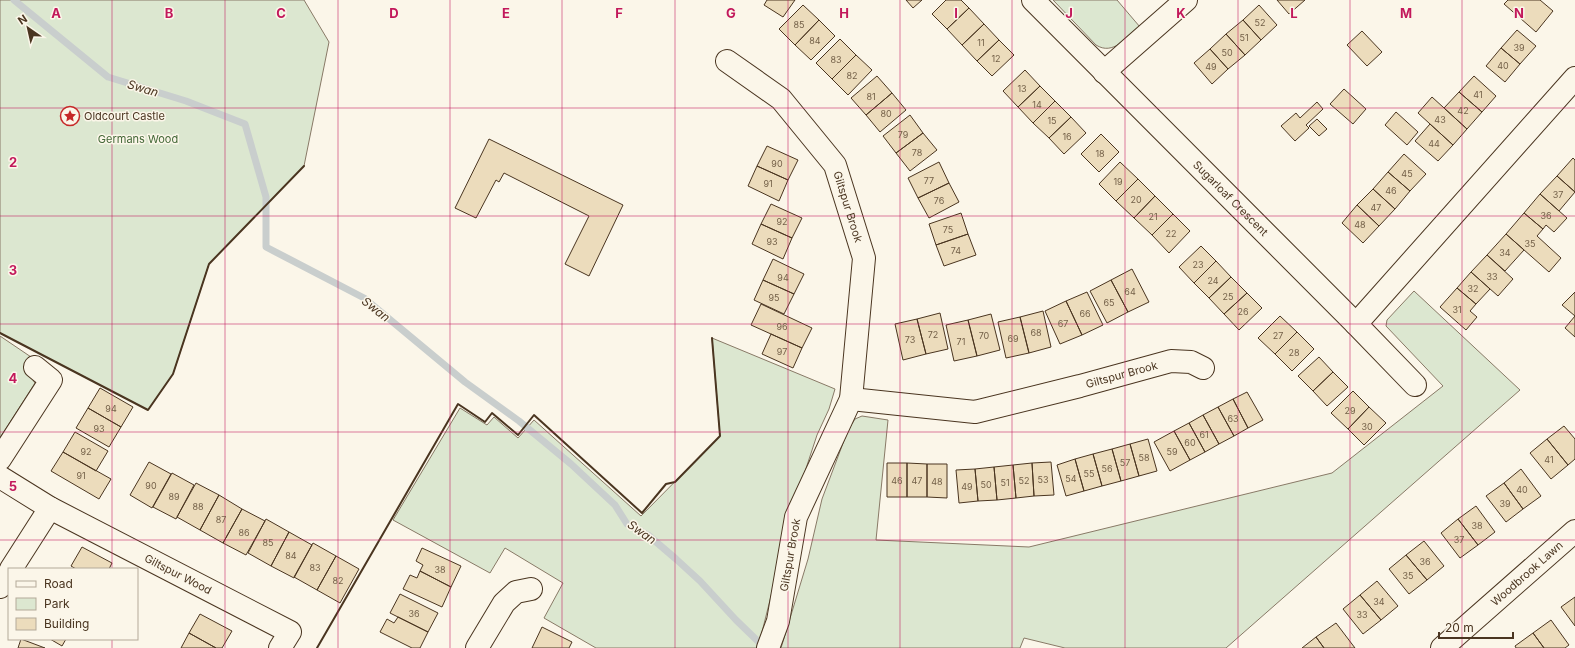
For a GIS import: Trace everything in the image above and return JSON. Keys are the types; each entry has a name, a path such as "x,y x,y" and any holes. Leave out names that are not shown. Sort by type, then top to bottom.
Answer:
{"street":[{"name":"Sugarloaf Crescent","path":"1033,0 1415,385"},
{"path":"1104,72 1186,0"},
{"name":"Giltspur Brook","path":"727,62 781,99 835,164 864,258 851,399 796,517 778,621 768,648"},
{"path":"1356,324 1575,78"},
{"name":"Giltspur Brook","path":"851,399 975,412 1080,386 1171,361 1191,362 1203,368"},
{"path":"0,459 51,380 35,368"},
{"name":"Giltspur Wood","path":"0,477 50,508 290,632 280,648"},
{"path":"12,568 50,508"},
{"name":"Woodbrook Lawn","path":"1442,648 1575,531"},
{"path":"0,587 8,575"},
{"path":"477,648 504,603 516,592 531,589"}],"green space":[{"name":"Germans Wood","path":"0,0 304,0 329,42 304,166 209,264 173,374 148,410 0,333"},
{"path":"1053,0 1117,0 1140,27 1120,44 1114,47 1102,48 1096,45"},
{"path":"1414,291 1520,390 1226,648 1065,648 1024,638 1020,648 781,648 808,559 822,499 848,430 855,419 862,416 888,420 876,540 1029,547 1332,473 1443,386 1386,326 1387,320"},
{"path":"0,336 34,359 28,373 35,383 0,438"},
{"path":"712,338 835,389 829,409 817,435 793,508 758,648 596,648 544,618 563,583 505,548 490,573 393,520 460,408 487,425 494,417 518,438 534,420 641,516 720,436"}],"building":[{"path":"767,0 795,0 783,17 764,5"},
{"path":"906,0 922,0 913,8"},
{"path":"946,0 961,0 969,8 947,29 932,14"},
{"path":"1277,0 1305,0 1289,14"},
{"path":"1508,0 1540,0 1553,11 1536,32 1504,4"},
{"path":"803,5 819,20 795,45 779,29"},
{"path":"1259,5 1277,25 1261,40 1243,20"},
{"path":"969,8 984,24 962,45 947,29"},
{"path":"819,20 835,36 811,60 795,45"},
{"path":"1243,20 1261,40 1245,55 1226,34"},
{"path":"984,24 999,40 977,61 962,45"},
{"path":"1517,30 1536,46 1520,64 1501,48"},
{"path":"1362,31 1382,52 1367,66 1347,45"},
{"path":"1226,34 1245,55 1228,69 1210,49"},
{"path":"840,39 856,55 832,79 816,63"},
{"path":"999,40 1014,55 992,76 977,61"},
{"path":"1501,48 1520,64 1505,82 1486,66"},
{"path":"1210,49 1228,69 1212,84 1194,63"},
{"path":"856,55 872,70 848,95 832,79"},
{"path":"1025,70 1040,86 1018,107 1003,91"},
{"path":"877,76 892,93 866,115 851,98"},
{"path":"1474,76 1496,96 1482,112 1459,92"},
{"path":"1040,86 1055,101 1033,123 1018,107"},
{"path":"1344,89 1366,109 1353,124 1330,104"},
{"path":"1459,92 1482,112 1467,129 1444,108"},
{"path":"892,93 906,110 880,132 866,115"},
{"path":"1432,97 1467,129 1453,145 1418,113"},
{"path":"1055,101 1071,117 1049,138 1033,123"},
{"path":"1317,102 1323,109 1306,125 1309,128 1295,141 1281,126 1296,113 1300,118"},
{"path":"1396,112 1418,132 1407,145 1385,125"},
{"path":"910,115 923,133 896,153 883,136"},
{"path":"1071,117 1086,133 1064,154 1049,138"},
{"path":"1317,119 1327,129 1319,136 1309,126"},
{"path":"1430,124 1453,145 1438,161 1415,141"},
{"path":"923,133 937,150 910,171 896,153"},
{"path":"1101,134 1119,152 1099,172 1081,154"},
{"path":"489,139 623,205 589,276 565,264 589,216 504,173 499,182 496,180 476,218 455,208"},
{"path":"767,146 798,160 788,180 757,166"},
{"path":"1404,154 1426,174 1410,191 1388,172"},
{"path":"1573,158 1575,160 1575,192 1557,176"},
{"path":"939,162 949,183 918,198 908,178"},
{"path":"1120,162 1138,179 1116,201 1099,184"},
{"path":"757,166 788,180 779,201 748,186"},
{"path":"1388,172 1410,191 1395,209 1373,189"},
{"path":"1557,176 1575,192 1559,211 1540,194"},
{"path":"1138,179 1155,196 1134,218 1116,201"},
{"path":"949,183 959,202 929,218 918,198"},
{"path":"1373,189 1395,209 1379,226 1357,205"},
{"path":"1540,194 1567,218 1554,232 1546,225 1543,229 1524,213"},
{"path":"1155,196 1173,214 1152,235 1134,218"},
{"path":"771,204 802,218 792,238 761,224"},
{"path":"1357,205 1379,226 1363,243 1342,223"},
{"path":"961,213 968,234 936,245 929,224"},
{"path":"1524,213 1543,229 1537,236 1561,258 1549,272 1506,234"},
{"path":"1173,214 1190,231 1169,253 1152,235"},
{"path":"761,224 792,238 783,259 752,244"},
{"path":"968,234 976,255 944,266 936,245"},
{"path":"1506,234 1524,250 1505,271 1487,255"},
{"path":"1201,246 1216,261 1194,283 1179,267"},
{"path":"1487,255 1513,279 1498,296 1471,272"},
{"path":"773,259 804,274 794,294 763,280"},
{"path":"1216,261 1231,277 1209,298 1194,283"},
{"path":"1132,269 1149,302 1128,312 1111,280"},
{"path":"1471,272 1490,289 1476,304 1457,288"},
{"path":"1231,277 1247,293 1224,314 1209,298"},
{"path":"763,280 794,294 784,314 754,300"},
{"path":"1111,280 1128,312 1107,323 1090,291"},
{"path":"1457,288 1476,304 1470,311 1477,317 1466,330 1440,307"},
{"path":"1087,292 1103,325 1082,335 1066,301"},
{"path":"1575,292 1575,316 1562,305"},
{"path":"1247,293 1262,308 1239,330 1224,314"},
{"path":"1066,301 1082,335 1060,344 1045,311"},
{"path":"761,304 812,328 802,348 751,325"},
{"path":"1043,311 1051,347 1029,353 1020,317"},
{"path":"940,313 948,349 926,354 917,319"},
{"path":"991,314 1000,350 977,356 968,320"},
{"path":"1280,316 1297,332 1275,354 1258,338"},
{"path":"1575,316 1575,337 1565,328"},
{"path":"1020,317 1029,353 1006,358 998,322"},
{"path":"917,319 926,354 903,360 895,324"},
{"path":"968,320 977,356 954,361 946,325"},
{"path":"1297,332 1314,349 1292,371 1275,354"},
{"path":"771,334 802,348 793,368 762,354"},
{"path":"1319,357 1333,372 1313,391 1298,376"},
{"path":"1333,372 1348,387 1327,406 1313,391"},
{"path":"100,388 133,407 121,427 88,408"},
{"path":"1353,391 1369,407 1348,429 1331,413"},
{"path":"1247,392 1263,420 1248,428 1233,399"},
{"path":"1233,399 1248,428 1234,436 1218,407"},
{"path":"1218,407 1234,436 1219,444 1203,415"},
{"path":"1369,407 1386,423 1364,445 1348,429"},
{"path":"88,408 121,427 109,447 76,428"},
{"path":"1203,415 1219,444 1205,452 1189,423"},
{"path":"1189,423 1205,452 1190,460 1174,431"},
{"path":"1564,426 1575,439 1575,459 1568,465 1547,439"},
{"path":"1174,431 1190,460 1170,471 1154,442"},
{"path":"75,432 108,451 96,471 63,452"},
{"path":"1148,439 1157,471 1139,476 1130,444"},
{"path":"1547,439 1568,465 1551,479 1530,453"},
{"path":"1130,444 1139,476 1121,481 1112,449"},
{"path":"1112,449 1121,481 1102,486 1093,454"},
{"path":"63,452 111,479 99,499 51,471"},
{"path":"1093,454 1102,486 1084,491 1075,459"},
{"path":"1075,459 1084,491 1066,496 1057,465"},
{"path":"149,462 171,474 152,508 130,495"},
{"path":"1051,462 1054,495 1034,496 1032,463"},
{"path":"887,463 907,463 907,497 887,497"},
{"path":"907,463 927,464 927,497 907,497"},
{"path":"1032,463 1034,496 1016,498 1013,465"},
{"path":"927,464 947,464 947,498 927,497"},
{"path":"1013,465 1016,498 997,500 994,467"},
{"path":"994,467 997,500 978,501 975,469"},
{"path":"975,469 978,501 959,503 956,470"},
{"path":"1521,469 1541,496 1523,509 1504,483"},
{"path":"172,473 194,485 176,519 153,507"},
{"path":"196,483 219,495 200,530 177,517"},
{"path":"1504,483 1523,509 1506,522 1486,496"},
{"path":"219,495 242,509 223,543 200,530"},
{"path":"1476,506 1495,532 1478,545 1458,519"},
{"path":"242,509 265,521 246,555 223,543"},
{"path":"266,519 289,532 271,566 248,553"},
{"path":"1458,519 1478,545 1460,558 1441,533"},
{"path":"289,532 312,545 294,578 271,566"},
{"path":"1424,541 1444,566 1427,580 1406,555"},
{"path":"313,543 336,556 317,590 294,577"},
{"path":"82,547 112,563 110,568 74,568 71,566"},
{"path":"422,548 461,566 451,587 420,571 423,565 416,561"},
{"path":"1406,555 1427,580 1409,594 1389,569"},
{"path":"336,556 359,569 340,603 317,590"},
{"path":"420,571 451,587 442,607 403,589 410,575 417,578"},
{"path":"1377,581 1398,606 1381,620 1360,595"},
{"path":"400,594 438,613 428,632 390,613"},
{"path":"1360,595 1381,620 1363,634 1343,609"},
{"path":"1575,597 1575,626 1561,607"},
{"path":"200,614 232,631 222,648 216,648 189,633"},
{"path":"398,617 428,632 420,648 412,648 380,632 387,619 394,623"},
{"path":"1551,620 1569,645 1565,648 1544,648 1533,633"},
{"path":"1336,623 1355,648 1324,648 1316,637"},
{"path":"542,627 572,642 569,648 532,648"},
{"path":"189,633 216,648 181,648"},
{"path":"1533,633 1544,648 1516,648 1515,646"},
{"path":"1316,637 1324,648 1302,648"},
{"path":"21,640 24,640 45,648 18,648"},
{"path":"52,640 65,640 62,646"}],"waterway":[{"name":"Swan","path":"14,0 108,77 186,101 245,124 266,197 266,247 364,298 465,382 519,421 571,464 615,505 627,524 648,535 700,581 736,620 765,648"}],"wall":[{"path":"0,333 148,410 173,374 209,264 304,166"},
{"path":"317,648 458,404 485,422 492,413 518,435 534,415 642,513 666,484 675,482 720,436 712,338"}],"place":[{"name":"Oldcourt Castle","path":"70,116"}]}
